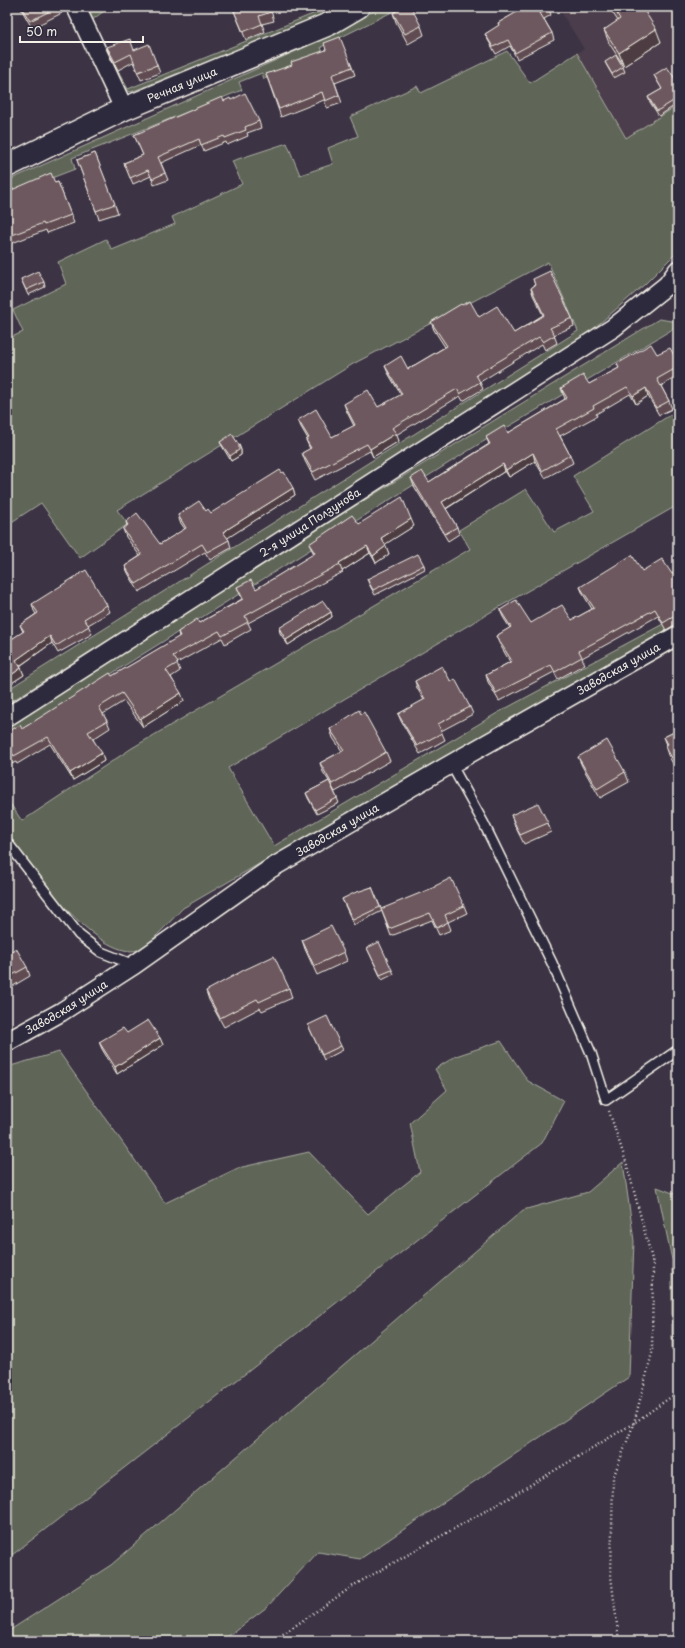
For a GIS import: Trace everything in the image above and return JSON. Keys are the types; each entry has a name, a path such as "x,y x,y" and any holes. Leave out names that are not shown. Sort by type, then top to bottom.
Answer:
{"street":[{"path":"76,7 124,109"},
{"name":"Речная улица","path":"7,166 124,109 329,24 358,7"},
{"name":"2-я улица Ползунова","path":"7,717 673,289 678,270"},
{"name":"Заводская улица","path":"7,1042 61,1012 134,965 270,869 678,635"}],"lane":[{"path":"451,764 484,824 552,963 591,1053 606,1100 678,1050"},
{"path":"7,842 79,935 100,952 134,965"}],"path":[{"path":"606,1100 627,1165 654,1263 652,1353 634,1423 613,1478 611,1576 619,1641"},
{"path":"273,1641 356,1584 512,1496 634,1423 678,1392"}],"shaded area":[{"path":"558,7 670,7 678,21 678,105 626,138 577,53 584,49"}],"green space":[{"path":"84,7 109,7 91,21 128,89 330,7 341,7 333,12 131,92 123,89"},
{"path":"381,7 402,7 321,47 324,56 264,79 262,73 239,82 242,90 72,158 75,169 7,195 7,181 314,43"},
{"path":"507,51 530,83 577,53 626,138 678,105 678,251 644,285 569,350 7,704 7,690 578,331 548,262 353,364 117,510 128,524 80,558 41,503 7,525 7,339 23,332 13,310 66,284 58,262 106,239 112,250 175,224 172,217 242,184 232,161 287,143 300,175 333,164 328,148 358,136 350,117 417,86 421,93"},
{"path":"659,319 678,322 678,326 476,446 7,739 7,726 350,509"},
{"path":"678,410 678,505 489,613 228,768 274,846 499,712 678,616 678,625 477,738 183,908 154,938 138,950 124,950 108,944 92,933 60,902 10,842 6,832 7,799 22,821 132,748 470,549 459,530 526,489 554,532 594,511 573,476"},
{"path":"501,1041 528,1081 564,1101 542,1143 7,1559 7,1067 59,1052 165,1203 238,1168 309,1152 368,1214 420,1172 410,1123 447,1090 435,1069 456,1056"},
{"path":"623,1162 634,1241 629,1377 360,1559 318,1552 267,1607 222,1641 7,1641 7,1632 111,1565 523,1210 588,1192"},
{"path":"657,1187 678,1195 678,1345 672,1350 672,1260"}],"building":[{"path":"21,7 58,7 30,21"},
{"path":"243,7 269,7 271,12 259,16 262,24 243,32 234,11"},
{"path":"404,7 411,7 421,26 405,34 393,13"},
{"path":"523,7 548,7 549,9 540,13 552,33 515,53 508,40 493,47 485,34 499,25 498,23 524,8"},
{"path":"613,7 642,7 656,29 619,53 604,30 620,19"},
{"path":"340,37 352,67 332,75 339,95 325,101 322,92 279,109 266,74 292,65 291,62 326,50 324,43"},
{"path":"130,39 134,50 149,44 157,65 138,72 131,54 115,62 107,47"},
{"path":"616,55 623,67 612,74 605,62"},
{"path":"667,67 676,80 678,79 678,93 673,96 675,100 657,111 648,97 662,89 654,75"},
{"path":"245,93 259,121 245,127 246,130 225,138 224,136 201,145 199,139 158,157 165,173 152,179 148,170 130,178 124,163 143,155 134,135 222,97 224,101 230,98 231,100"},
{"path":"95,153 115,204 96,211 77,160"},
{"path":"51,173 55,183 58,182 71,215 44,225 43,223 7,237 7,192"},
{"path":"38,271 44,282 26,290 21,279"},
{"path":"550,271 572,318 550,328 555,335 543,342 539,337 476,375 480,382 460,394 457,389 392,428 396,433 370,449 367,444 313,472 302,453 311,448 306,440 309,438 298,420 316,409 332,437 355,425 344,404 368,390 378,407 402,394 385,366 401,356 408,369 447,346 431,322 461,304 462,305 470,301 479,317 497,306 514,333 544,315 531,288 535,285 533,279"},
{"path":"651,344 657,354 670,348 678,362 678,367 657,379 669,401 656,408 646,388 633,396 627,387 593,406 594,408 556,429 570,455 542,471 533,453 506,470 503,464 442,502 457,527 445,534 411,478 422,471 429,482 490,444 486,437 504,426 508,433 567,398 561,388 583,375 589,384 619,368 617,364"},
{"path":"232,434 239,445 239,450 230,456 220,442"},
{"path":"280,470 282,473 284,472 293,488 223,532 229,540 207,552 202,544 136,584 125,566 142,555 123,529 128,525 126,522 137,513 160,544 186,528 178,515 199,501 206,511 208,509 211,513"},
{"path":"402,497 411,519 381,538 386,546 373,556 367,546 339,563 340,564 245,616 248,622 222,636 219,631 173,656 178,663 166,670 181,693 140,719 122,693 99,707 107,721 88,732 102,753 70,773 48,737 14,756 13,754 7,757 7,732 20,725 22,729 110,673 112,676 180,636 178,632 197,619 199,623 243,599 237,587 251,580 256,589 315,553 309,544 352,515 359,524"},
{"path":"418,554 424,565 373,590 367,579"},
{"path":"632,555 642,571 662,559 672,574 678,570 678,614 663,623 655,609 579,651 582,657 555,672 551,665 496,693 486,675 512,661 496,636 511,627 500,610 516,600 531,623 562,605 572,620 594,608 580,587"},
{"path":"86,570 107,605 84,619 89,626 56,646 50,636 16,660 21,668 7,678 7,642 24,631 20,625 38,613 32,604"},
{"path":"323,601 331,612 286,640 279,628"},
{"path":"442,666 451,682 455,679 470,707 438,724 442,733 417,746 398,714 425,699 415,681"},
{"path":"359,710 361,714 364,712 386,752 332,784 320,763 344,750 330,729"},
{"path":"678,730 678,754 672,758 665,746 668,744 664,737"},
{"path":"607,740 625,772 597,789 578,757"},
{"path":"329,781 337,798 315,810 306,793"},
{"path":"538,803 548,823 520,835 511,815"},
{"path":"451,878 464,906 445,915 448,922 437,928 430,913 389,929 381,909 435,887"},
{"path":"372,887 380,907 353,920 342,899"},
{"path":"331,926 344,952 314,966 302,940"},
{"path":"379,942 392,970 380,975 367,948"},
{"path":"16,948 27,967 7,978 7,954"},
{"path":"274,956 289,988 259,1002 257,999 220,1018 206,991 244,970"},
{"path":"327,1016 341,1046 322,1055 308,1025"},
{"path":"148,1020 160,1038 115,1067 99,1042 123,1028 127,1033"}]}
